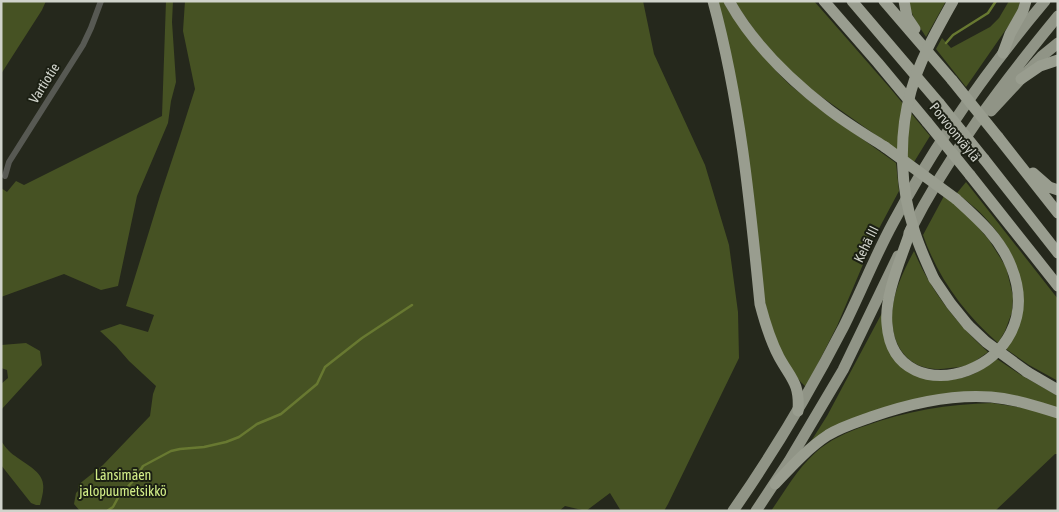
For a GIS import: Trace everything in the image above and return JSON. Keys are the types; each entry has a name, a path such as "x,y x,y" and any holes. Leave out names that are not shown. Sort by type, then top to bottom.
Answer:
{"highway":[{"path":"713,1 738,119 760,304 771,340 798,391 798,411"},
{"path":"729,1 748,31 793,81 828,109 885,147 956,199 991,234 1010,265 1016,281 1018,300 1016,318 1003,346 991,358 978,366 946,376 931,374 908,366 893,348 888,337 886,323 889,294 911,229"},
{"name":"Porvoonväylä","path":"824,1 927,122 1058,286"},
{"name":"Porvoonväylä","path":"852,1 984,159 1058,253"},
{"path":"884,1 952,80 1058,213"},
{"path":"904,1 907,17 933,59"},
{"path":"953,1 935,33 920,67 911,91 904,129 904,179 907,205 914,232 934,279 968,325 986,342 1027,372 1058,390"},
{"path":"1003,53 1010,34 1024,12 1026,1"},
{"name":"Kehä III","path":"732,511 766,463 798,411 845,324 888,232 934,151 1003,53 1045,1"},
{"path":"756,511 775,484 843,370 911,229 928,198 971,129 1058,16"},
{"path":"971,129 995,108 1020,79 1058,43"},
{"path":"1020,79 1040,66 1058,60"},
{"path":"998,137 1028,169 1049,187 1058,190"},
{"path":"775,484 798,460 828,435 844,427 908,406 954,398 991,397 1026,403 1058,413"}],"street":[{"name":"Vartiotie","path":"5,176 9,162 83,45 101,1"}],"green space":[{"path":"1,1 46,1 1,74"},
{"path":"166,1 173,1 172,22 176,82 168,123 137,196 118,286 101,290 64,274 1,297 1,188 7,192 16,181 24,185 162,116"},
{"name":"Länsimäen jalopuumetsikkö","path":"185,1 643,1 654,54 705,165 729,245 738,312 739,358 664,511 621,511 610,493 586,511 565,506 559,511 80,511 74,504 78,485 103,465 150,416 156,386 100,331 120,324 148,332 154,315 126,306 195,89 183,31"},
{"path":"718,1 723,1 730,13 777,72 790,85 816,106 896,163 899,191 875,236 837,326 806,387 797,378 786,361 777,343 768,316"},
{"path":"735,1 814,1 930,136 914,162 802,83 770,52"},
{"path":"908,1 946,1 926,37 913,16"},
{"path":"1009,1 1020,1 1018,10 966,87 936,49 942,38 951,48 990,27 999,18"},
{"path":"966,182 1058,299 1058,381 1029,365 1006,349 1021,317 1023,300 1017,267 1010,251 989,222 957,193"},
{"path":"944,196 966,213 989,240 1006,267 1013,296 1012,312 998,343 974,320 953,294 936,266 923,235"},
{"path":"914,251 928,279 945,306 988,352 969,365 937,369 925,367 914,363 899,348 892,325 893,304 900,280"},
{"path":"882,313 886,343 892,355 910,372 921,377 933,379 959,379 975,373 997,359 1058,396 1058,408 1036,401 919,401 808,446 827,416"},
{"path":"26,343 40,351 42,365 1,410 1,384 8,378 7,370 1,368 1,345"},
{"path":"992,403 1025,408 1058,417 1058,454 1055,454 995,511 771,511 809,459 820,448 839,437 880,421 912,412 959,405"},
{"path":"1,441 9,451 33,468 40,476 43,492 40,505 31,503 1,465"}],"waterway":[{"path":"946,43 953,35 988,13 996,1"},
{"path":"107,511 113,507 119,496 135,479 143,466 171,451 226,442 239,437 257,424 281,414 317,384 325,367 362,338 412,305"}]}
